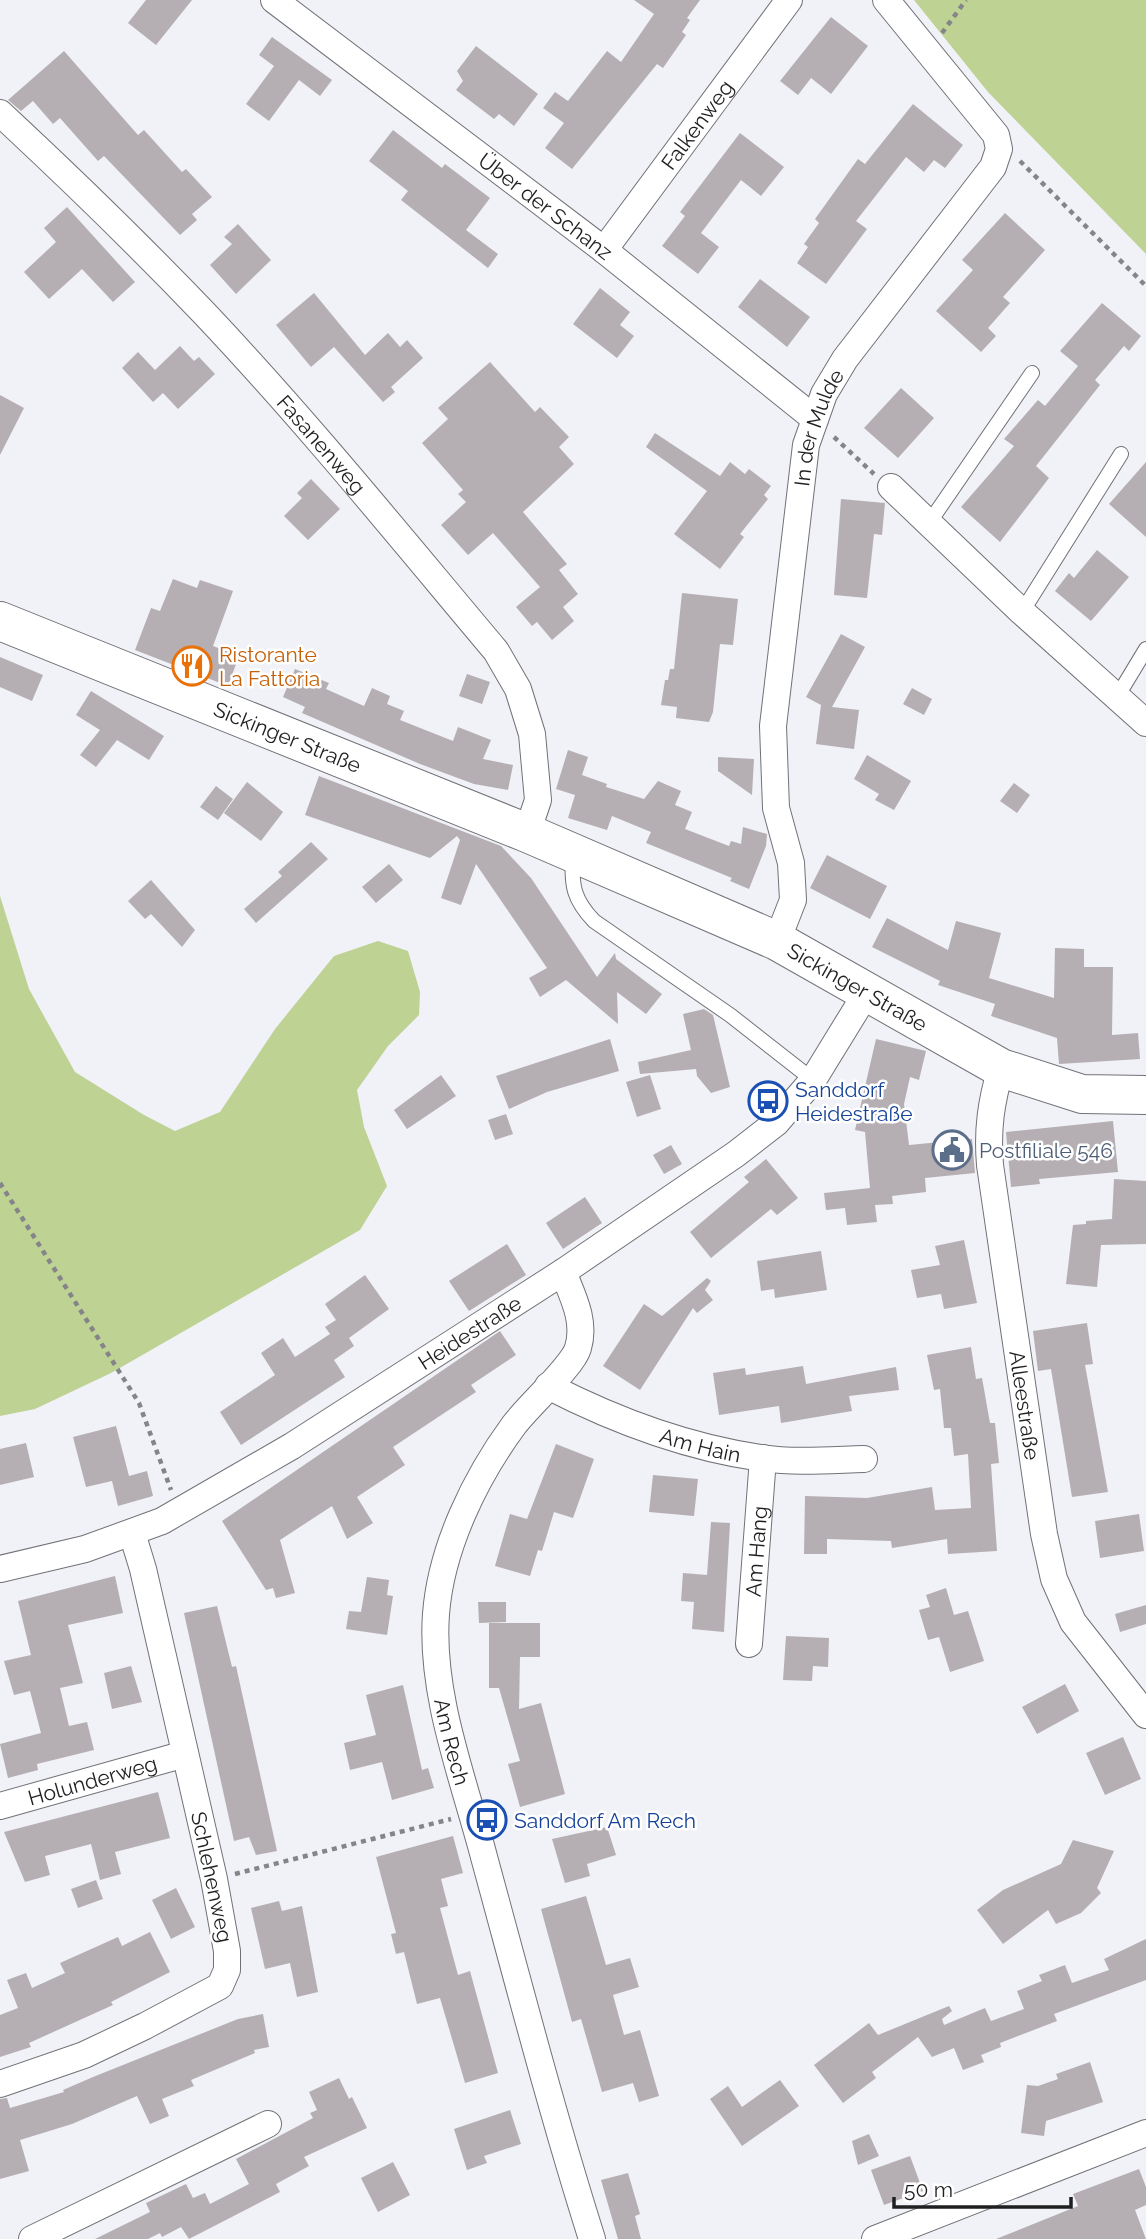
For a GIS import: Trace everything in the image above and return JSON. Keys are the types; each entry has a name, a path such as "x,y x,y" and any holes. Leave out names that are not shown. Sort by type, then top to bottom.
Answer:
{"street":[{"name":"Über der Schanz","path":"274,0 604,250 814,419"},
{"name":"Falkenweg","path":"604,250 789,0"},
{"path":"886,0 996,135 999,149"},
{"name":"Fasanenweg","path":"0,113 85,192 205,315 307,426 496,651 518,689 532,734 538,800 527,833"},
{"name":"In der Mulde","path":"778,941 793,900 791,863 776,807 773,726 806,445 824,394 845,359 993,167 999,149"},
{"path":"891,487 1021,612 1146,723"},
{"name":"Sickinger Straße","path":"0,621 527,833 778,941 1001,1068 1082,1094 1146,1095"},
{"name":"Heidestraße","path":"0,1569 52,1558 132,1534 179,1512 292,1446 563,1272 736,1154 776,1123 813,1080 867,992"},
{"name":"Alleestraße","path":"1001,1068 991,1102 987,1130 989,1165 1046,1545 1057,1589 1073,1622 1146,1715"},
{"name":"Am Rech","path":"563,1272 579,1312 581,1332 578,1351 514,1425 479,1483 453,1540 442,1578 436,1615 438,1662 446,1713 592,2239"},
{"name":"Am Hain","path":"548,1386 607,1416 651,1432 763,1458 864,1459"},
{"name":"Am Hang","path":"749,1644 763,1458"},
{"name":"Schlehenweg","path":"0,2084 84,2054 220,1986 227,1970 227,1951 214,1879 143,1569 132,1534"},
{"name":"Holunderweg","path":"0,1806 185,1754"},
{"path":"32,2239 268,2124"},
{"path":"875,2239 1146,2133"}],"lane":[{"path":"929,523 1032,373"},
{"path":"1021,612 1121,454"},
{"path":"1117,697 1146,649"},
{"path":"574,853 573,892 579,905 594,921 730,1014 813,1080"}],"path":[{"path":"928,51 966,0"},
{"path":"999,149 1021,161 1146,286"},
{"path":"814,419 891,487"},
{"path":"0,1183 139,1403 179,1512"},
{"path":"214,1879 473,1814"}],"green space":[{"path":"914,0 1146,0 1146,254 988,92"},
{"path":"0,896 29,989 75,1072 175,1131 220,1112 275,1029 334,956 378,941 408,951 420,992 419,1015 388,1046 357,1090 364,1127 387,1186 360,1230 111,1373 35,1409 0,1416"}],"building":[{"path":"146,0 192,0 156,45 128,23"},
{"path":"634,0 700,0 687,18 690,20 682,32 686,35 663,68 657,64 572,169 545,148 564,123 543,108 555,92 568,101 607,51 621,62 654,14"},
{"path":"831,17 868,46 831,94 811,78 798,95 780,81"},
{"path":"272,37 332,80 320,96 299,80 269,121 246,104 274,66 259,55"},
{"path":"476,46 538,94 514,126 499,114 494,119 456,90 463,81 457,71"},
{"path":"64,51 138,135 144,130 182,172 186,169 212,197 192,214 197,220 180,235 104,156 98,161 60,118 53,124 33,101 21,111 8,100"},
{"path":"913,104 963,145 945,168 934,160 924,172 906,157 856,221 867,229 826,284 797,263 808,247 804,244 819,223 815,219 858,159 865,164"},
{"path":"393,130 442,168 445,164 490,198 466,230 498,254 488,268 401,200 408,191 369,161"},
{"path":"740,133 784,167 761,196 741,180 701,233 719,247 698,274 662,246 685,216 680,212"},
{"path":"67,207 135,282 113,302 82,269 49,299 24,272 56,242 44,228"},
{"path":"1005,213 1045,250 1003,297 1010,303 988,328 996,336 981,352 936,311 973,270 962,260"},
{"path":"238,224 271,260 236,294 210,265 232,244 224,237"},
{"path":"760,279 810,317 787,347 738,307"},
{"path":"600,288 630,312 620,325 634,336 617,358 573,324"},
{"path":"314,293 365,355 388,333 400,347 407,340 423,358 391,387 395,392 383,402 334,347 311,367 276,325"},
{"path":"1102,303 1141,336 1129,351 1124,346 1095,380 1100,385 1036,466 1049,478 1000,542 961,507 1014,446 1004,439 1038,400 1045,406 1078,366 1060,351"},
{"path":"180,346 194,361 199,357 215,374 178,409 163,393 153,402 122,368 138,352 155,370"},
{"path":"490,362 535,412 540,407 569,437 559,447 574,464 523,512 567,564 559,570 578,594 563,607 574,621 552,640 537,622 532,626 516,607 540,587 493,533 468,555 441,525 466,502 458,494 463,490 422,443 448,419 438,408"},
{"path":"901,388 934,418 898,458 864,428"},
{"path":"0,395 24,408 0,455"},
{"path":"655,433 720,476 730,462 745,474 749,469 771,486 764,495 768,499 740,534 744,537 720,569 674,534 707,491 646,447"},
{"path":"1146,462 1146,537 1109,504"},
{"path":"311,479 340,509 308,540 284,516 302,498 297,493"},
{"path":"841,499 885,503 882,535 874,534 867,598 834,595"},
{"path":"1097,550 1129,577 1091,621 1055,591 1069,573 1074,578"},
{"path":"173,579 197,588 200,580 233,591 213,646 239,656 228,686 135,650 151,608 160,611"},
{"path":"682,593 738,599 733,645 720,644 713,712 709,722 676,718 677,707 661,705 665,680 668,680 670,669 674,669"},
{"path":"841,634 865,647 832,707 859,710 854,749 816,744 821,705 806,697"},
{"path":"0,657 43,675 32,701 0,687"},
{"path":"295,669 329,683 326,689 364,706 372,688 390,696 387,704 404,711 400,720 453,741 458,727 491,740 483,759 513,765 508,790 474,784 420,764 302,713 305,707 283,697"},
{"path":"467,674 490,682 482,704 459,696"},
{"path":"912,688 932,699 924,715 903,704"},
{"path":"91,691 164,736 149,760 117,740 96,767 80,755 100,730 76,715"},
{"path":"568,750 588,757 582,775 607,784 606,787 644,799 658,781 681,791 675,805 692,812 685,829 729,846 731,841 741,844 743,827 767,834 766,846 749,889 730,881 732,878 646,843 651,832 612,816 607,830 568,818 575,795 556,789"},
{"path":"867,755 911,781 894,810 875,800 879,794 854,779"},
{"path":"718,757 754,759 752,795 718,771"},
{"path":"319,776 501,846 531,878 597,977 615,953 616,959 662,994 646,1014 617,992 618,1024 566,980 540,997 529,978 547,968 476,864 461,905 441,898 460,840 457,836 430,858 305,815"},
{"path":"247,782 283,812 261,841 224,813"},
{"path":"1014,783 1030,795 1017,813 1000,801"},
{"path":"216,786 233,799 218,820 200,807"},
{"path":"311,842 328,859 256,923 244,909 282,876 278,872"},
{"path":"827,855 887,886 870,919 810,888"},
{"path":"389,864 403,880 376,903 362,887"},
{"path":"151,880 195,930 182,947 151,914 145,919 128,901"},
{"path":"887,918 948,950 956,921 1001,933 989,978 1054,998 1055,948 1084,949 1084,967 1113,967 1112,1035 1138,1033 1140,1059 1059,1064 1057,1038 991,1016 995,1004 938,985 940,981 872,947"},
{"path":"704,1009 713,1015 730,1087 711,1093 697,1076 696,1069 640,1074 638,1062 691,1050 683,1014"},
{"path":"610,1039 619,1071 547,1092 509,1109 496,1076"},
{"path":"876,1039 926,1051 919,1080 910,1077 904,1104 909,1145 972,1139 975,1173 925,1178 926,1192 892,1196 893,1204 875,1205 877,1222 847,1225 845,1208 826,1210 824,1193 870,1188 865,1132 855,1130"},
{"path":"441,1075 456,1096 407,1129 394,1110"},
{"path":"650,1075 661,1109 637,1117 626,1082"},
{"path":"506,1114 513,1134 495,1140 488,1120"},
{"path":"1113,1121 1118,1172 1039,1179 1040,1184 1011,1187 1006,1132"},
{"path":"671,1145 682,1164 664,1174 653,1155"},
{"path":"766,1159 798,1198 777,1215 771,1209 711,1258 690,1232 749,1182 744,1177"},
{"path":"1114,1179 1146,1181 1146,1244 1101,1245 1097,1287 1066,1284 1073,1225 1112,1219"},
{"path":"585,1197 602,1223 563,1249 546,1223"},
{"path":"964,1240 977,1303 944,1309 941,1294 917,1298 911,1270 940,1265 935,1246"},
{"path":"507,1244 526,1275 469,1311 449,1281"},
{"path":"821,1251 827,1290 775,1298 774,1289 761,1291 757,1261"},
{"path":"365,1275 389,1309 349,1338 354,1346 334,1360 345,1377 241,1445 220,1412 275,1375 261,1353 283,1338 295,1357 330,1334 325,1327 336,1320 325,1304"},
{"path":"707,1278 711,1281 705,1290 713,1300 697,1313 693,1308 640,1390 603,1366 644,1304 662,1316"},
{"path":"1087,1323 1093,1364 1085,1365 1108,1492 1072,1497 1051,1369 1038,1371 1033,1331"},
{"path":"500,1331 516,1355 471,1385 476,1392 393,1447 405,1465 357,1497 373,1523 347,1539 332,1506 280,1540 295,1593 276,1598 273,1588 266,1590 222,1521"},
{"path":"971,1347 976,1379 982,1378 990,1423 995,1423 999,1463 991,1464 997,1551 948,1554 947,1539 892,1548 891,1541 827,1539 827,1554 804,1554 805,1496 867,1498 932,1487 935,1510 971,1508 968,1454 954,1456 951,1428 944,1428 940,1389 934,1390 927,1355"},
{"path":"803,1366 806,1384 896,1367 899,1390 849,1396 852,1411 781,1423 779,1406 719,1415 713,1373 745,1368 746,1375"},
{"path":"116,1426 129,1476 147,1471 153,1496 118,1506 112,1481 86,1487 73,1437"},
{"path":"26,1443 34,1477 0,1485 0,1449"},
{"path":"556,1444 594,1459 573,1518 554,1512 542,1551 538,1550 530,1576 495,1566 510,1514 527,1519"},
{"path":"653,1475 698,1479 694,1516 649,1512"},
{"path":"1139,1514 1144,1551 1100,1558 1095,1521"},
{"path":"711,1522 730,1523 724,1632 692,1629 694,1602 681,1601 683,1573 707,1575"},
{"path":"115,1576 123,1613 68,1625 83,1683 60,1688 69,1726 87,1722 94,1750 37,1764 38,1770 8,1778 0,1744 41,1733 30,1691 14,1695 4,1661 31,1655 18,1601"},
{"path":"367,1577 389,1580 387,1595 393,1596 387,1635 346,1629 349,1611 361,1612"},
{"path":"946,1588 954,1615 968,1611 984,1661 950,1672 939,1637 928,1640 919,1610 930,1607 926,1595"},
{"path":"478,1602 506,1602 506,1622 479,1623"},
{"path":"1146,1605 1146,1624 1120,1632 1115,1614"},
{"path":"217,1606 232,1667 236,1666 277,1851 256,1855 249,1837 234,1841 184,1613"},
{"path":"489,1623 540,1623 540,1657 520,1657 519,1709 541,1703 565,1794 520,1807 508,1764 520,1761 499,1688 489,1688"},
{"path":"786,1636 829,1638 828,1667 813,1666 812,1681 783,1680"},
{"path":"131,1666 142,1702 112,1709 104,1673"},
{"path":"1065,1684 1079,1711 1037,1734 1022,1707"},
{"path":"403,1685 422,1770 428,1768 434,1788 392,1800 382,1762 350,1770 344,1743 376,1735 366,1695"},
{"path":"1123,1737 1141,1779 1105,1795 1086,1753"},
{"path":"158,1792 170,1838 115,1852 121,1874 100,1880 91,1844 45,1856 50,1875 25,1882 4,1832"},
{"path":"607,1827 616,1855 587,1864 590,1876 565,1883 552,1839"},
{"path":"453,1836 463,1873 441,1879 448,1906 440,1908 458,1975 470,1971 498,2073 465,2083 440,1998 417,2004 404,1952 396,1954 391,1934 396,1933 376,1857"},
{"path":"1073,1840 1114,1851 1097,1888 1101,1893 1081,1913 1056,1924 1048,1910 1003,1944 977,1910 1003,1890 1061,1864"},
{"path":"96,1880 103,1899 78,1908 71,1889"},
{"path":"176,1888 195,1927 171,1939 152,1900"},
{"path":"586,1896 606,1965 630,1958 639,1987 613,1995 624,2035 640,2030 659,2096 639,2102 633,2083 602,2092 581,2019 572,2022 541,1909"},
{"path":"279,1901 282,1911 302,1906 318,1992 297,1997 290,1963 265,1969 251,1908"},
{"path":"150,1932 170,1972 111,2002 113,2005 29,2043 31,2047 0,2057 0,2015 18,2008 7,1980 26,1973 32,1988 65,1973 60,1963 118,1937 122,1946"},
{"path":"1146,1939 1146,1980 1054,2014 1057,2021 1000,2043 1001,2047 981,2055 984,2062 963,2070 954,2048 932,2057 918,2037 872,2072 876,2078 843,2103 814,2065 869,2023 878,2035 949,2006 952,2011 942,2019 944,2025 985,2008 991,2021 1024,2009 1017,1991 1042,1981 1039,1975 1065,1965 1072,1983 1109,1970 1104,1959"},
{"path":"263,2014 269,2047 254,2050 255,2053 191,2080 194,2086 162,2099 169,2116 150,2124 137,2096 72,2124 20,2140 29,2171 0,2179 0,2099 7,2098 10,2108 64,2092 63,2090 93,2077 238,2019"},
{"path":"1090,2062 1103,2102 1046,2121 1044,2136 1021,2133 1027,2085 1038,2086 1058,2079 1056,2074"},
{"path":"339,2078 367,2128 304,2157 309,2166 276,2184 280,2192 189,2239 181,2227 162,2237 160,2233 148,2239 95,2239 150,2212 146,2203 186,2184 193,2198 205,2193 210,2204 249,2184 236,2159 313,2118 310,2113 317,2110 309,2092"},
{"path":"780,2080 799,2106 742,2146 710,2099 728,2086 742,2107"},
{"path":"510,2110 521,2144 484,2156 487,2163 467,2170 454,2129"},
{"path":"869,2134 879,2156 858,2165 852,2141"},
{"path":"910,2156 923,2191 884,2205 871,2170"},
{"path":"393,2162 410,2195 378,2212 361,2178"},
{"path":"1139,2169 1146,2187 1146,2205 1135,2210 1146,2239 996,2239 1078,2206 1073,2194"},
{"path":"628,2173 640,2214 635,2216 641,2239 618,2239 601,2180"}],"place":[{"name":"Ristorante La Fattoria","path":"192,666"},
{"name":"Sanddorf Heidestraße","path":"768,1101"},
{"name":"Postfiliale 546","path":"952,1150"},
{"name":"Sanddorf Am Rech","path":"487,1820"}]}
